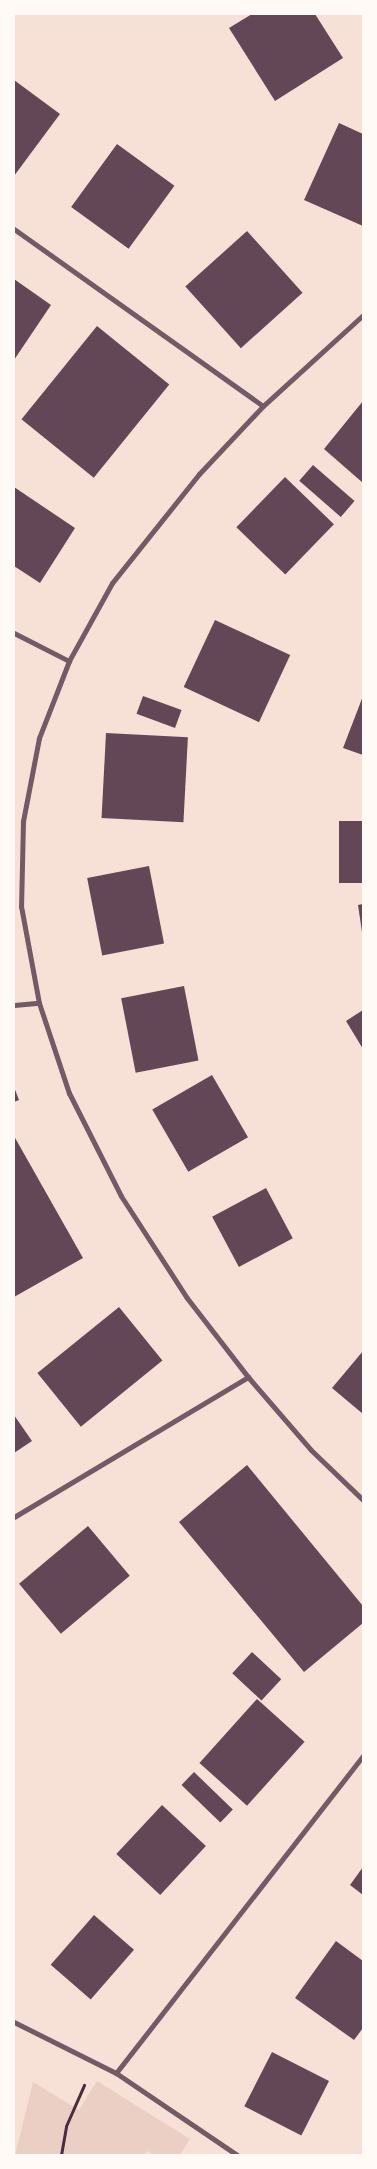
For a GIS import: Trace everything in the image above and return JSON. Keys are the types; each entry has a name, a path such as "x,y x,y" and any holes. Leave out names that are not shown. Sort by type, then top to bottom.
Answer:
{"street":[{"path":"14,229 263,406"},
{"path":"363,315 263,406 199,474 112,583 69,661 39,738 23,821 21,906 39,1003 68,1093 121,1196 187,1298 248,1377 311,1450 363,1500"},
{"path":"14,633 69,661"},
{"path":"14,1005 39,1003"},
{"path":"14,1517 248,1377"},
{"path":"116,2073 363,1756"},
{"path":"14,2022 116,2073 237,2155"}],"path":[{"path":"61,2155 66,2126 94,2062"}],"shaded area":[{"path":"97,2081 190,2139 180,2155 153,2155 147,2151 144,2155 15,2155 33,2082 79,2110"}],"building":[{"path":"252,14 315,14 343,58 275,101 229,28"},
{"path":"14,80 60,114 14,176"},
{"path":"339,123 363,134 363,226 304,200"},
{"path":"117,144 174,186 129,249 71,207"},
{"path":"247,231 303,293 241,348 185,287"},
{"path":"14,279 51,305 14,360"},
{"path":"97,326 169,385 94,478 21,419"},
{"path":"363,401 363,483 324,449"},
{"path":"313,465 355,501 341,517 299,481"},
{"path":"285,477 334,524 285,575 236,527"},
{"path":"14,487 75,528 40,583 14,566"},
{"path":"215,620 290,655 259,722 184,687"},
{"path":"143,696 182,710 175,728 137,714"},
{"path":"363,696 363,755 343,748"},
{"path":"106,733 188,737 183,822 102,818"},
{"path":"339,821 363,821 363,883 339,883"},
{"path":"149,866 164,944 102,956 87,878"},
{"path":"363,904 363,932 362,932 358,905"},
{"path":"184,986 199,1061 136,1073 121,998"},
{"path":"363,1010 363,1049 346,1021"},
{"path":"212,1075 248,1137 188,1172 152,1110"},
{"path":"14,1087 19,1100 14,1102"},
{"path":"14,1136 83,1258 14,1297"},
{"path":"266,1188 293,1238 239,1267 212,1217"},
{"path":"119,1307 162,1361 81,1427 37,1373"},
{"path":"363,1351 363,1414 332,1388"},
{"path":"14,1415 32,1441 14,1453"},
{"path":"247,1465 363,1606 363,1623 304,1672 179,1522"},
{"path":"88,1526 130,1576 61,1634 19,1584"},
{"path":"252,1652 281,1679 261,1700 232,1673"},
{"path":"257,1699 305,1742 247,1806 199,1763"},
{"path":"194,1772 233,1810 220,1822 181,1785"},
{"path":"162,1805 206,1846 160,1895 116,1854"},
{"path":"363,1867 363,1895 350,1885"},
{"path":"94,1915 134,1950 91,2000 51,1965"},
{"path":"336,1941 363,1961 363,2028 354,2040 295,1998"},
{"path":"272,2052 329,2081 301,2135 244,2106"}]}
